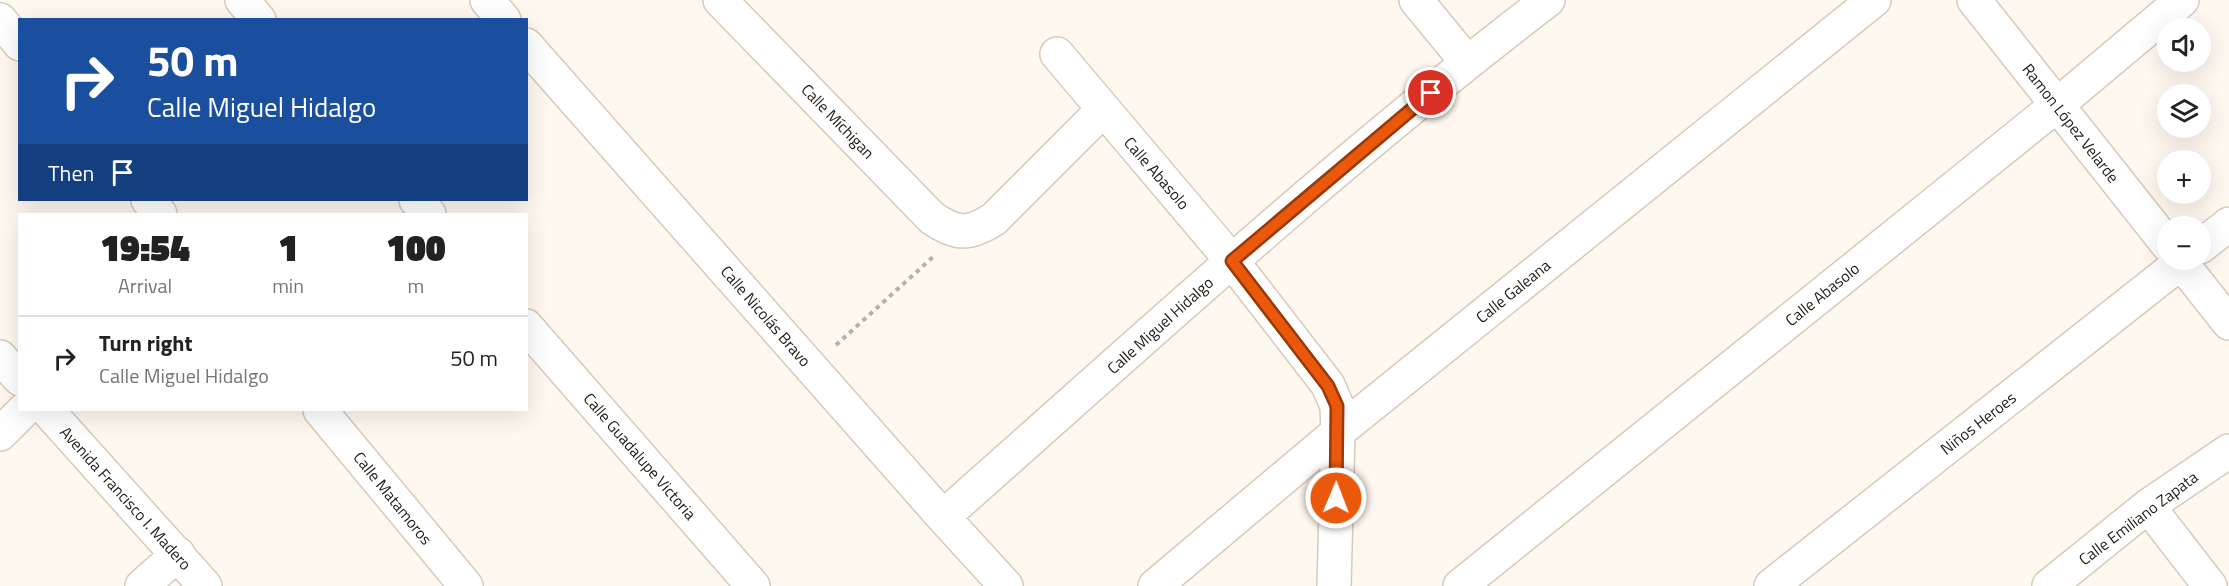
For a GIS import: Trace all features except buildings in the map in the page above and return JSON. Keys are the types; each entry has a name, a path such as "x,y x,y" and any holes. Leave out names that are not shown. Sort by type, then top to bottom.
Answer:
{"street":[{"path":"242,0 257,18"},
{"path":"487,0 502,18"},
{"path":"1416,0 1467,62"},
{"name":"Calle Miguel Hidalgo","path":"943,517 1232,261 1467,62 1548,0"},
{"name":"Calle Galeana","path":"1155,586 1338,432 1874,0"},
{"name":"Ramon López Velarde","path":"1974,0 2057,105 2157,225"},
{"name":"Calle Abasolo","path":"1460,586 2057,105 2182,0"},
{"name":"Calle Míchigan","path":"728,2 932,218 946,228 962,231"},
{"path":"0,20 18,42"},
{"name":"Calle Nicolás Bravo","path":"528,47 1006,586"},
{"name":"Calle Abasolo","path":"1057,54 1232,261 1328,386 1337,406 1338,432 1334,586"},
{"path":"962,231 978,229 994,219 1103,110"},
{"path":"149,201 159,213"},
{"path":"417,201 428,213"},
{"name":"Niños Heroes","path":"2211,236 2229,224"},
{"name":"Niños Heroes","path":"1771,586 2163,270"},
{"name":"Ramon López Velarde","path":"2192,270 2229,323"},
{"name":"Calle Guadalupe Victoria","path":"528,329 753,586"},
{"path":"0,357 18,377"},
{"path":"0,434 23,411"},
{"name":"Avenida Francisco I. Madero","path":"48,411 205,586"},
{"name":"Calle Matamoros","path":"321,411 466,586"},
{"name":"Calle Emiliano Zapata","path":"2049,586 2148,506 2229,451"},
{"path":"2148,506 2210,586"},
{"path":"142,586 178,554"}],"path":[{"path":"811,368 962,231"}],"route":[{"path":"1336,498 1337,406 1328,386 1232,261 1431,93"}]}
